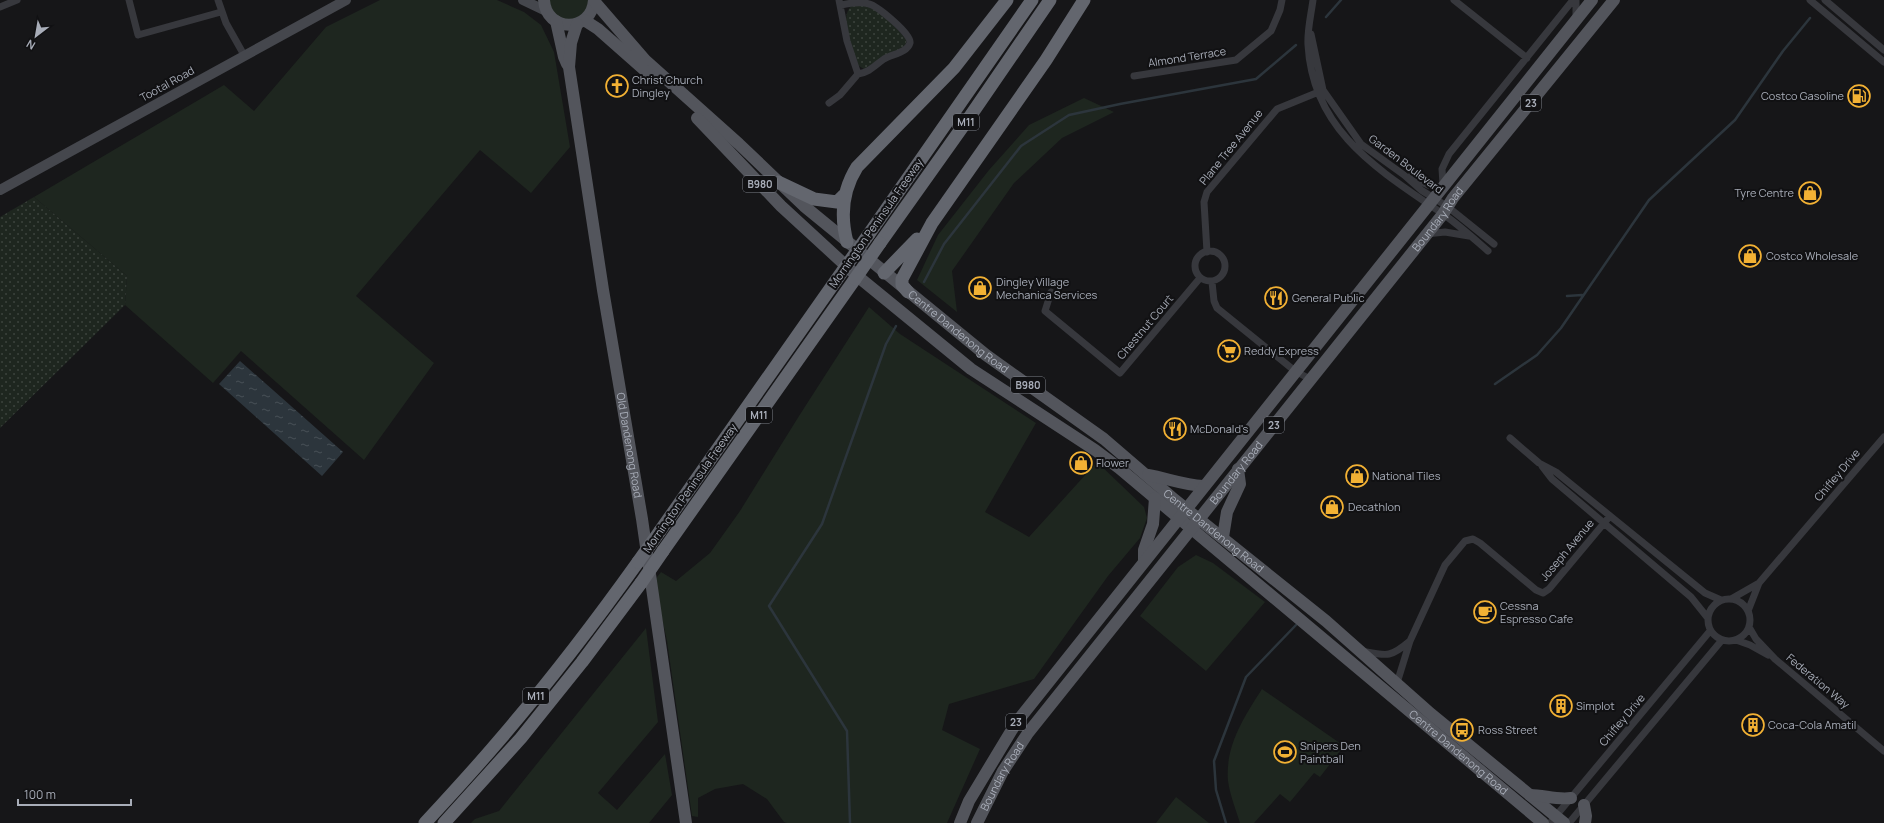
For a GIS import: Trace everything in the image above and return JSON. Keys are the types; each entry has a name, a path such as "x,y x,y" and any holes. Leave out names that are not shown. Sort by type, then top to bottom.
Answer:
{"highway":[{"path":"847,242 843,225 844,196 848,184 857,167 954,68 1007,0"},
{"name":"Mornington Peninsula Freeway","path":"444,823 521,738 582,662 641,583 853,274 869,234 1032,0"},
{"name":"Mornington Peninsula Freeway","path":"425,823 496,745 566,658 853,274 880,243 1050,0"},
{"path":"908,292 902,286 902,279 932,223 1046,60 1084,0"},
{"path":"778,182 821,200 837,202 844,196"},
{"path":"884,273 932,223"}],"main road":[{"name":"Tootal Road","path":"0,190 346,0"},
{"path":"522,0 545,5 556,21"},
{"name":"B980","path":"556,21 564,24 580,22 592,10 594,0"},
{"name":"Centre Dandenong Road","path":"594,0 645,60 778,182 847,242 986,355 1080,421 1145,474 1158,496 1178,518 1544,823"},
{"name":"Boundary Road","path":"960,823 977,788 1016,722 1442,186 1592,0"},
{"name":"Boundary Road","path":"977,823 1003,771 1028,733 1614,0"},
{"name":"Old Dandenong Road","path":"556,21 564,57 569,67"},
{"name":"Centre Dandenong Road","path":"580,22 598,29 686,107 731,152 787,212 853,274 971,369 1094,450 1158,496 1186,508 1200,518 1360,650 1431,714 1530,794 1557,821"},
{"name":"Old Dandenong Road","path":"580,22 571,43 569,67 603,290 642,519 686,823"},
{"path":"847,242 853,274 873,277 884,273"},
{"path":"1277,393 1293,386 1307,383"},
{"path":"1223,537 1227,512 1240,484 1238,469"},
{"path":"1145,474 1166,478 1186,485 1203,486"},
{"path":"1144,561 1144,550 1153,524 1158,496"},
{"path":"1530,794 1542,795 1556,799 1571,798"},
{"path":"1584,805 1586,816 1585,823"}],"street":[{"path":"0,7 17,0"},
{"path":"129,0 138,34 221,12"},
{"path":"218,0 221,12 244,55"},
{"name":"Almond Terrace","path":"1134,76 1236,60 1271,31 1280,10 1282,0"},
{"name":"Garden Boulevard","path":"1313,0 1308,45 1320,91 1332,119 1364,157 1396,183 1445,210"},
{"path":"1454,0 1527,58"},
{"path":"1404,174 1428,185 1442,186 1442,168 1446,158 1575,0"},
{"path":"1575,0 1576,21"},
{"path":"1810,0 1884,62"},
{"path":"1825,0 1884,50"},
{"path":"829,103 840,96 858,74 870,71 884,60 903,50 909,44 910,40 903,29 877,7 862,2 840,2 847,41 858,74"},
{"name":"Garden Boulevard","path":"1320,91 1360,144 1404,174 1431,201"},
{"name":"Plane Tree Avenue","path":"1207,252 1204,202 1207,192 1277,109 1320,91"},
{"path":"1445,210 1488,251"},
{"path":"1445,210 1494,244"},
{"path":"1426,234 1445,232 1472,237"},
{"path":"1207,252 1217,253 1222,257 1225,266 1221,277 1212,282 1200,278 1195,269 1195,263 1201,254 1207,252"},
{"name":"Chestnut Court","path":"1050,292 1045,311 1120,374 1200,278"},
{"path":"1212,282 1214,301 1217,308 1295,371 1307,383"},
{"name":"Chifley Drive","path":"1748,611 1759,583 1884,437"},
{"name":"Joseph Avenue","path":"1510,438 1539,462 1556,472 1705,593 1721,600"},
{"name":"Joseph Avenue","path":"1539,462 1552,479 1691,597 1707,617"},
{"name":"Joseph Avenue","path":"1397,682 1410,641 1446,565 1465,541 1473,539 1480,543 1536,590 1543,593 1549,589 1610,516"},
{"name":"Chifley Drive","path":"1731,598 1759,583"},
{"path":"1731,598 1744,605 1748,611 1750,622 1749,627 1741,637 1736,640 1722,640 1710,631 1707,617 1712,607 1721,600 1731,598"},
{"name":"Federation Way","path":"1749,627 1756,639 1775,659 1884,751"},
{"name":"Chifley Drive","path":"1557,821 1571,798 1710,631"},
{"path":"1569,823 1722,640"},
{"name":"Federation Way","path":"1736,640 1750,645 1775,659"},
{"name":"Joseph Avenue","path":"1360,650 1379,655 1389,655 1397,652 1410,641"}],"shaded area":[{"path":"380,0 497,0 524,12 541,25 554,52 570,147 531,193 480,150 356,296 434,363 364,460 241,351 213,383 125,305 127,276 34,197 224,85 254,111 326,27"},
{"path":"549,0 590,0 588,9 579,19 565,20 553,13"},
{"path":"853,5 862,6 877,11 890,21 907,40 905,46 864,69 859,66 850,43 846,25 848,10"},
{"path":"1084,98 1114,112 1062,138 1014,183 952,271 957,312 917,280 938,235 989,170 1029,125"},
{"path":"34,197 127,276 125,305 0,428 0,217"},
{"path":"869,307 900,334 1036,423 985,512 1029,537 1097,462 1144,507 1147,518 1140,538 1108,576 1034,679 949,704 942,730 980,749 947,823 787,823 784,822 767,799 743,784 715,789 698,798 698,817 692,816 667,641 654,581 661,572 676,581 710,553 740,511"},
{"path":"1196,555 1213,563 1265,602 1206,671 1140,616 1178,567"},
{"path":"646,628 658,722 598,793 617,810 665,754 672,795 649,823 471,823 475,819 499,811"},
{"name":"Snipers Den Paintball","path":"1262,689 1344,746 1320,777 1314,773 1290,802 1280,794 1254,823 1240,823 1228,781 1228,768 1237,732"},
{"path":"1176,797 1209,823 1156,823"}],"water":[{"path":"240,361 343,452 322,476 219,384"}],"waterway":[{"path":"1326,17 1341,0"},
{"path":"1495,384 1537,355 1561,328 1649,200 1735,120 1783,51 1810,18"},
{"path":"924,282 944,244 1021,146 1069,115 1256,79 1296,45"},
{"path":"1567,296 1582,295"},
{"path":"850,823 847,731 769,606 822,524 886,344 896,326"},
{"path":"1226,823 1216,790 1214,761 1246,677 1296,625"}],"place":[{"name":"Christ Church Dingley","path":"617,86"},
{"name":"Costco Gasoline","path":"1859,96"},
{"name":"Tyre Centre","path":"1810,193"},
{"name":"Costco Wholesale","path":"1750,256"},
{"name":"Dingley Village Mechanica Services","path":"980,288"},
{"name":"General Public","path":"1276,298"},
{"name":"Reddy Express","path":"1229,351"},
{"name":"McDonald's","path":"1175,429"},
{"name":"Flower","path":"1081,463"},
{"name":"National Tiles","path":"1357,476"},
{"name":"Decathlon","path":"1332,507"},
{"name":"Cessna Espresso Cafe","path":"1485,612"},
{"name":"Simplot","path":"1561,706"},
{"name":"Coca-Cola Amatil","path":"1753,725"},
{"name":"Ross Street","path":"1462,730"},
{"name":"Snipers Den Paintball","path":"1285,752"}]}
